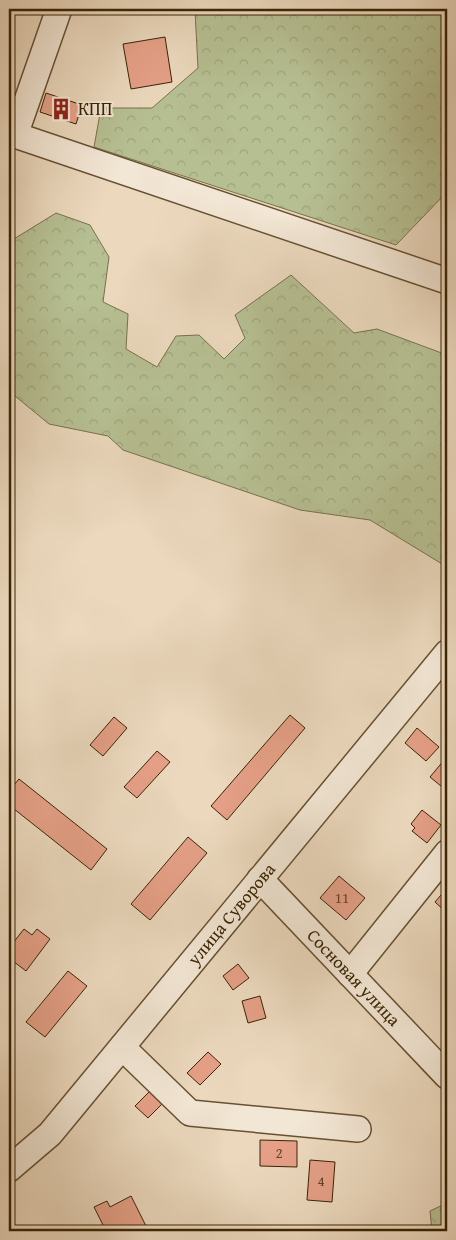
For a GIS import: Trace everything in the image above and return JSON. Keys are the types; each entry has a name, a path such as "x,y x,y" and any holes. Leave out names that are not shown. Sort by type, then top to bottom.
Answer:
{"street":[{"path":"59,9 12,134 447,281"},
{"name":"улица Суворова","path":"9,1169 50,1134 447,653"},
{"path":"350,974 447,854"},
{"name":"Сосновая улица","path":"260,879 447,1076"},
{"path":"122,1047 190,1113 358,1129"}],"green space":[{"path":"192,9 447,9 447,195 444,195 396,245 94,147 101,108 152,108 198,68 195,11"},
{"path":"56,213 90,225 109,257 103,302 128,314 126,349 157,367 176,336 199,335 224,359 245,338 235,315 291,275 354,333 377,329 447,355 447,567 370,520 300,510 123,450 108,436 49,424 9,391 9,242"},
{"path":"447,1203 447,1231 432,1231 430,1211"}],"building":[{"path":"165,37 172,82 131,89 123,44"},
{"name":"КПП","path":"46,93 82,105 76,124 40,112"},
{"path":"290,715 305,728 227,820 211,806"},
{"path":"114,717 127,728 103,756 90,745"},
{"path":"417,728 439,747 426,761 405,743"},
{"path":"157,751 170,762 137,798 124,787"},
{"path":"445,759 447,761 447,791 430,777"},
{"path":"19,779 107,849 91,870 9,805 9,791"},
{"path":"422,810 441,825 427,843 412,831 415,828 411,824"},
{"path":"188,837 207,853 150,920 131,904"},
{"path":"339,876 365,898 346,920 320,898"},
{"path":"447,888 447,913 435,902"},
{"path":"24,929 32,935 37,929 50,939 26,971 9,958 9,948"},
{"path":"238,964 249,978 233,990 223,976"},
{"path":"68,971 87,986 45,1037 26,1022"},
{"path":"260,996 266,1018 248,1023 242,1001"},
{"path":"208,1052 221,1064 200,1085 187,1073"},
{"path":"154,1087 166,1100 148,1118 135,1106"},
{"path":"260,1140 297,1141 297,1167 260,1166"},
{"path":"310,1160 335,1162 332,1202 307,1200"},
{"path":"131,1196 146,1226 136,1231 106,1231 94,1207 107,1201 110,1207"}],"place":[{"name":"КПП","path":"61,109"}]}
